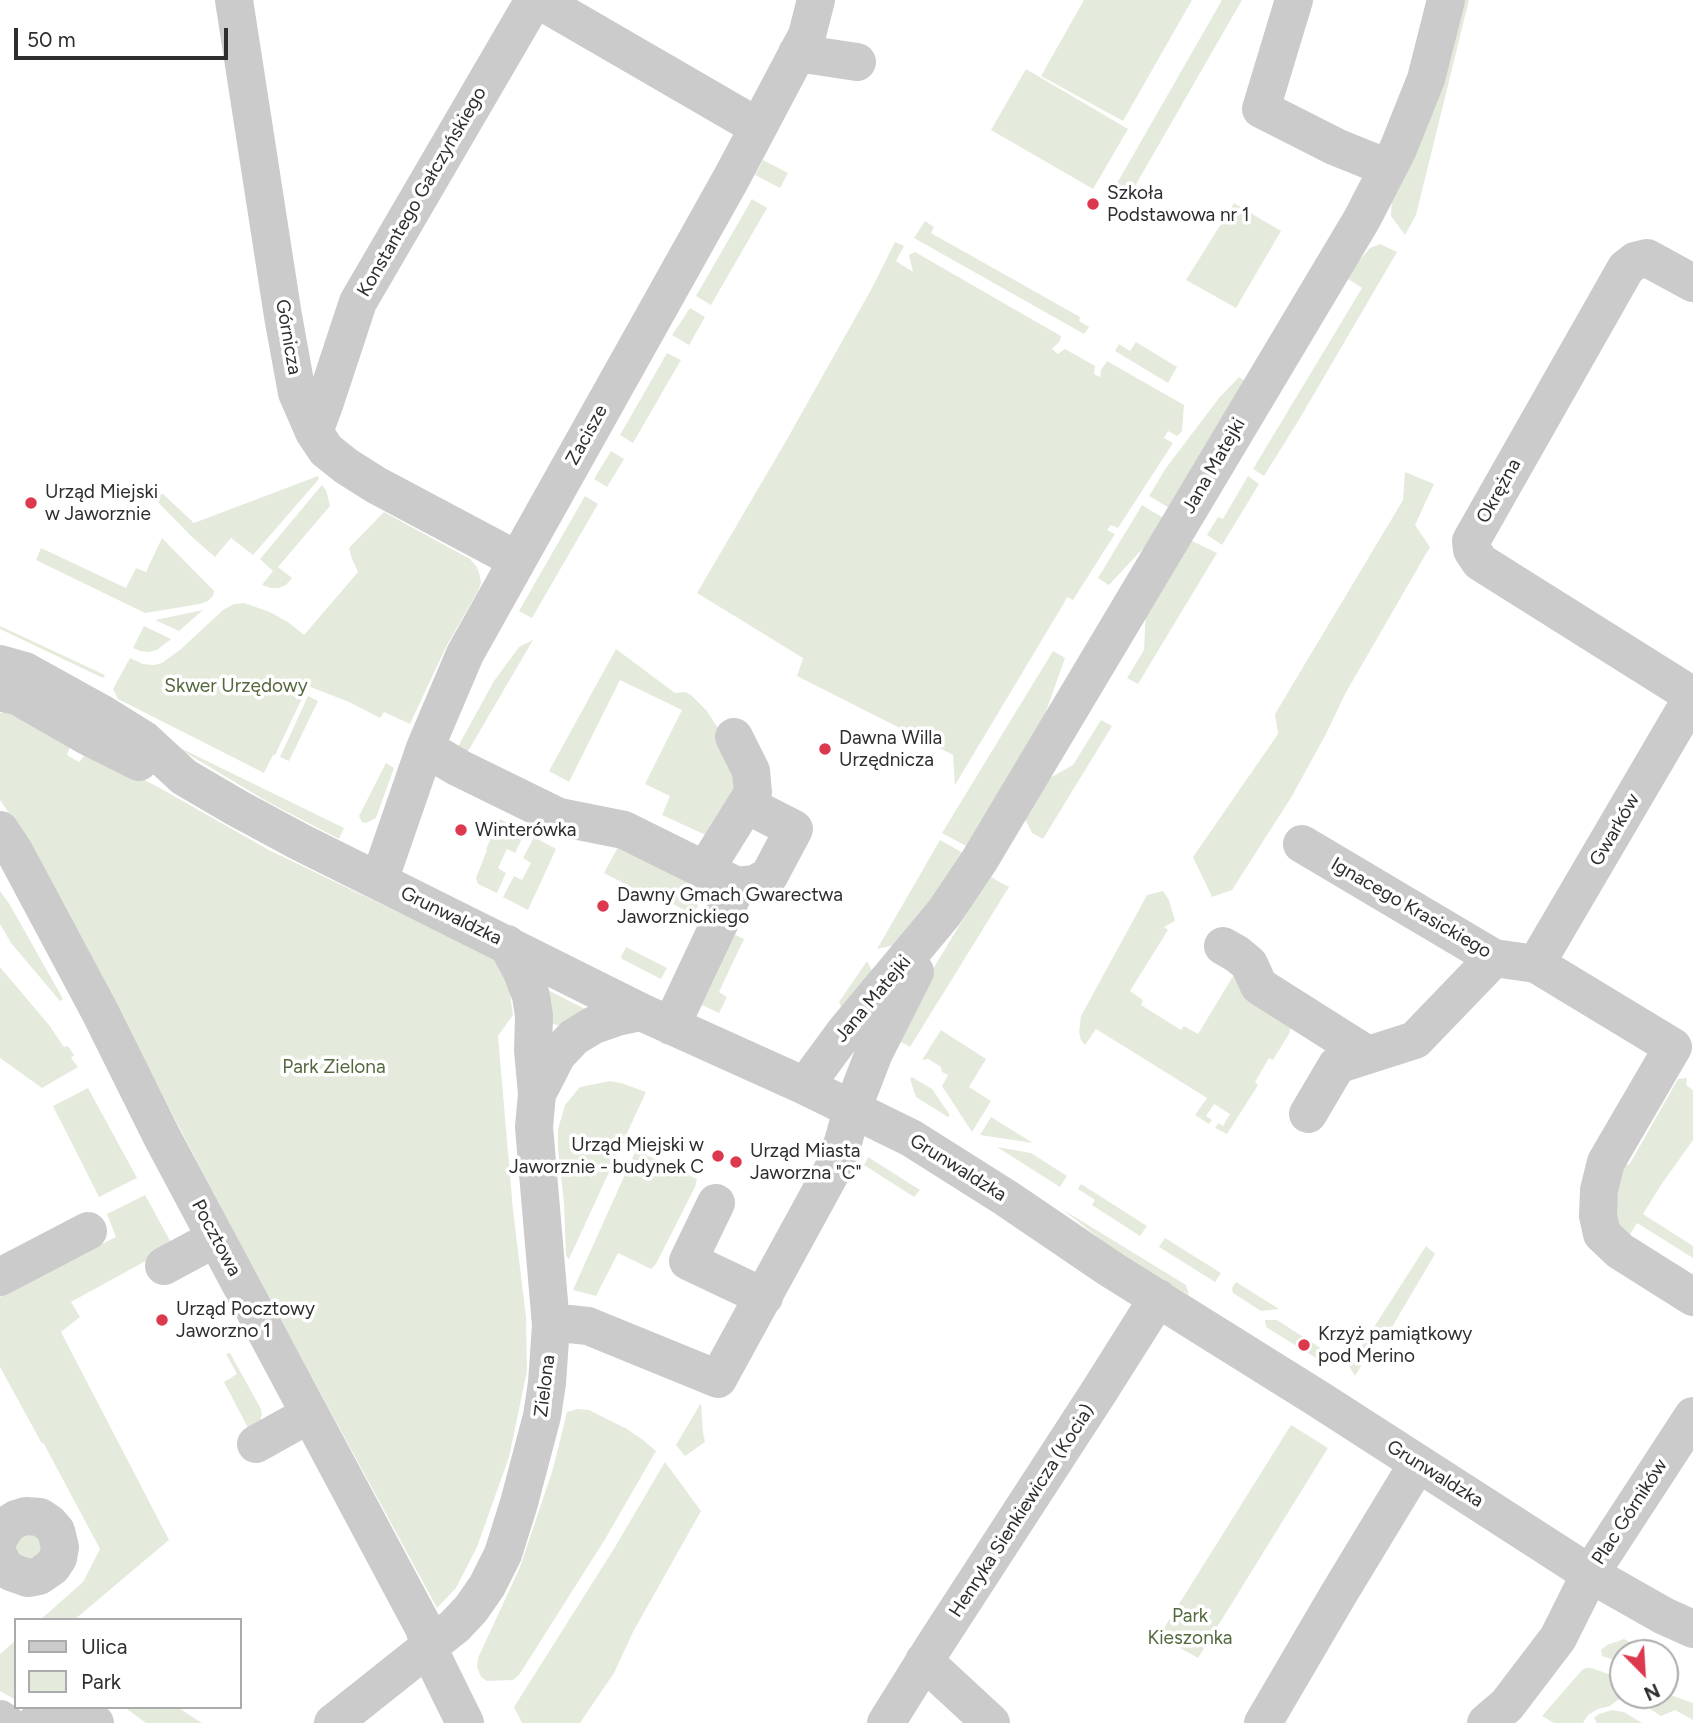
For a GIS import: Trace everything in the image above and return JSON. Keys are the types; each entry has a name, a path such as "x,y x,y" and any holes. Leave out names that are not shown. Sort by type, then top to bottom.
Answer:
{"street":[{"name":"Górnicza","path":"234,0 293,367 298,393 314,432 326,450 376,485 517,560"},
{"name":"Konstantego Gałczyńskiego","path":"314,432 358,302 536,0 758,127"},
{"name":"Zacisze","path":"379,881 425,748 465,654 732,177 807,35 816,0"},
{"path":"1294,0 1261,109 1336,147 1388,169"},
{"name":"Jana Matejki","path":"805,1086 844,1033 944,914 979,861 1362,219 1398,149 1426,79 1446,0"},
{"path":"797,53 857,62"},
{"name":"Okrężna","path":"1693,283 1647,258 1635,261 1626,268 1471,541 1472,550 1480,562 1693,696"},
{"name":"Grunwaldzka","path":"0,664 26,671 99,712 144,740 184,777 236,808 656,1019 805,1086 847,1126 911,1138 1112,1270 1590,1574 1664,1616 1693,1629"},
{"name":"Grunwaldzka","path":"0,692 19,697 132,760 184,777"},
{"name":"Gwarków","path":"1536,964 1693,696"},
{"path":"656,1019 721,878 753,793 751,771 734,737"},
{"path":"425,748 459,768 559,817 624,830 721,878 755,884 769,876 795,853 794,829 747,805"},
{"name":"Pocztowa","path":"0,830 14,851 100,1012 157,1127 424,1628 432,1653 465,1723"},
{"name":"Ignacego Krasickiego","path":"1302,844 1494,958 1536,964 1683,1053 1606,1162 1599,1191 1598,1216 1602,1234 1620,1251 1693,1297"},
{"name":"Jana Matejki","path":"551,1325 588,1326 718,1379 834,1167 874,1053 944,914"},
{"name":"Zielona","path":"333,1723 432,1653 488,1586 503,1554 542,1416 551,1325 534,1127 537,1094 533,1050 534,1016 531,996 522,972 507,944"},
{"path":"1223,946 1249,964 1259,986 1367,1055"},
{"path":"1308,1114 1337,1065 1415,1040 1494,958"},
{"name":"Zielona","path":"537,1094 557,1055 574,1037 594,1025 617,1017 656,1019"},
{"path":"716,1203 688,1261 764,1297"},
{"path":"0,1278 88,1231"},
{"path":"164,1265 216,1238"},
{"name":"Henryka Sienkiewicza (Kocia)","path":"886,1723 1158,1298"},
{"path":"256,1444 310,1414"},
{"name":"Plac Górników","path":"1506,1717 1558,1639 1590,1574 1693,1416"},
{"path":"1263,1723 1418,1463"},
{"path":"0,1536 7,1525 16,1519 26,1516 40,1517 49,1523 58,1537 60,1547 58,1558 52,1567 39,1576 28,1578 4,1573"},
{"path":"925,1661 991,1723"},
{"path":"36,1723 49,1709"},
{"path":"75,1709 95,1723"},
{"path":"0,1719 6,1723"}],"green space":[{"path":"1084,0 1192,0 1123,121 1041,76"},
{"path":"1222,0 1242,0 1127,200 1112,192"},
{"path":"1462,0 1469,0 1416,215 1405,235 1391,216 1392,196"},
{"path":"1026,69 1128,129 1093,189 991,130"},
{"path":"763,160 788,173 780,188 755,175"},
{"path":"752,199 767,208 711,305 696,296"},
{"path":"1234,203 1281,231 1236,308 1186,280"},
{"path":"925,221 934,227 931,233 1080,317 1079,321 1089,327 1084,334 914,238"},
{"path":"895,242 904,246 896,261 913,272 909,255 915,252 1061,336 1052,349 1058,354 1065,349 1095,366 1094,374 1100,377 1107,361 1184,405 1182,431 1177,436 1168,431 1164,438 1173,443 1118,528 1111,525 1107,530 1115,534 1073,600 1067,597 955,785 953,755 797,676 803,658 697,593 786,441"},
{"path":"1380,244 1397,252 1264,476 1253,469 1362,288 1345,277 1370,248"},
{"path":"690,308 705,317 689,345 672,335"},
{"path":"1136,342 1177,367 1168,383 1115,351 1119,344 1130,351"},
{"path":"667,353 681,360 633,443 620,435"},
{"path":"1239,377 1248,383 1171,509 1149,496 1166,468 1219,398"},
{"path":"611,451 624,459 607,487 594,479"},
{"path":"1405,472 1434,484 1415,525 1430,547 1345,694 1292,796 1232,890 1212,897 1193,857 1278,734 1275,714 1403,500"},
{"path":"318,476 319,479 253,555 231,538 215,557 152,496 163,494 194,523"},
{"path":"1248,476 1259,484 1222,545 1207,535 1218,517 1223,519"},
{"path":"322,485 330,506 278,567 292,578 286,585 278,588 262,585 273,571 260,559"},
{"path":"585,496 598,504 532,618 519,611"},
{"path":"1142,505 1165,519 1148,543 1109,585 1098,578"},
{"name":"Skwer Urzędowy","path":"384,512 470,559 477,567 481,583 446,647 410,724 384,712 380,718 308,686 264,773 118,699 113,689 130,658 143,664 162,663 223,610 234,604 244,603 270,612 304,635 358,572 349,548"},
{"path":"162,538 214,591 208,601 145,613 36,560 41,548 126,588 136,568 146,572"},
{"path":"1188,539 1217,553 1138,684 1127,678 1144,650 1146,608"},
{"path":"203,610 179,631 155,620"},
{"path":"0,626 105,675 103,678 0,629"},
{"path":"144,626 171,639 157,650 148,652 133,648"},
{"path":"533,640 464,758 455,752 494,681 519,647"},
{"path":"616,649 675,693 685,692 691,695 707,711 719,730 743,783 708,836 662,815 670,796 645,784 682,710 620,680 569,782 549,771"},
{"path":"1053,651 1065,658 1043,720 966,846 942,833"},
{"path":"308,696 318,701 289,761 280,757"},
{"name":"Park Zielona","path":"6,712 72,741 67,755 79,762 88,751 269,850 501,962 507,972 513,1015 498,1036 513,1210 526,1317 527,1371 509,1457 477,1547 456,1588 437,1608 248,1259 37,855 0,800 0,713"},
{"path":"1101,720 1112,726 1043,839 1032,833 1024,817 1039,784 1073,765"},
{"path":"166,741 344,828 339,839 268,802"},
{"path":"386,763 394,768 376,818 362,822 359,816"},
{"path":"500,819 525,832 515,853 507,849 498,868 506,873 497,893 478,884 476,878"},
{"path":"534,837 556,849 528,910 503,897 514,876 522,880 531,863 523,858"},
{"path":"940,840 963,853 934,902 895,945 877,949"},
{"path":"619,845 705,892 693,915 656,898 659,892 655,890 650,897 604,873"},
{"path":"989,876 1009,887 910,1047 892,1037"},
{"path":"0,891 63,999 60,1001 11,943 0,924"},
{"path":"1163,891 1169,900 1175,921 1164,927 1168,930 1130,991 1143,1000 1141,1005 1181,1030 1184,1026 1198,1034 1235,973 1291,1026 1273,1060 1269,1058 1255,1082 1258,1085 1227,1134 1215,1128 1218,1123 1223,1126 1230,1114 1214,1104 1206,1116 1212,1120 1209,1124 1195,1115 1207,1098 1096,1029 1085,1045 1081,1040 1081,1016 1147,895"},
{"path":"735,935 744,939 719,992 727,997 719,1013 702,1005"},
{"path":"626,947 667,968 661,979 622,959"},
{"path":"867,961 873,973 843,1012 839,1002"},
{"path":"0,967 64,1047 68,1046 74,1055 71,1058 78,1067 42,1088 0,1058"},
{"path":"550,991 587,1010 566,1028 547,1022"},
{"path":"941,1030 986,1059 969,1087 991,1101 972,1132 942,1086 948,1075 928,1059 922,1060"},
{"path":"912,1077 932,1089 950,1115 948,1117 916,1097 910,1079"},
{"path":"1687,1078 1686,1085 1693,1090 1693,1140 1643,1214 1693,1246 1693,1258 1637,1223 1626,1241 1616,1228 1622,1162 1629,1165 1678,1079"},
{"path":"610,1081 646,1092 569,1259 566,1256 558,1129 565,1105 580,1087"},
{"path":"88,1088 137,1178 99,1197 53,1106"},
{"path":"991,1117 1033,1143 980,1135"},
{"path":"997,1147 1031,1153 1067,1176 1060,1187"},
{"path":"636,1150 697,1179 695,1187 651,1269 618,1253 596,1296 573,1290"},
{"path":"868,1157 920,1190 914,1197 864,1165"},
{"path":"1081,1184 1147,1226 1140,1236 1092,1205 1095,1200 1078,1189"},
{"path":"145,1195 173,1246 71,1302 80,1317 61,1332 169,1540 76,1618 42,1618 83,1582 100,1549 0,1367 0,1297 23,1282 116,1237 107,1214"},
{"path":"1062,1209 1186,1285 1189,1295 1122,1256"},
{"path":"1165,1238 1221,1273 1215,1282 1159,1247"},
{"path":"1426,1246 1435,1254 1392,1327 1393,1333 1384,1329 1355,1376 1349,1366"},
{"path":"1236,1282 1279,1309 1261,1311 1233,1293 1232,1288"},
{"path":"1265,1320 1277,1320 1322,1349 1316,1358 1266,1327"},
{"path":"230,1353 261,1409 260,1421 248,1428 224,1382 237,1374 226,1354"},
{"path":"701,1403 705,1442 685,1456 676,1445"},
{"path":"589,1410 627,1429 656,1451 604,1541 519,1675 513,1680 487,1681 481,1677 477,1667 478,1658 520,1567 553,1469 567,1412"},
{"name":"Park Kieszonka","path":"1291,1425 1328,1448 1198,1658 1159,1636"},
{"path":"665,1462 701,1511 633,1632 614,1673 580,1723 522,1723 514,1707"},
{"path":"34,1529 48,1553 17,1562 12,1539"},
{"path":"14,1642 14,1699 0,1691 0,1654"},
{"path":"1609,1644 1609,1658 1602,1656 1601,1650"},
{"path":"1591,1668 1609,1674 1609,1706 1588,1715 1583,1723 1554,1723 1542,1716 1582,1670"},
{"path":"1679,1698 1693,1703 1693,1720 1675,1710 1661,1716 1650,1709 1679,1709"},
{"path":"127,1709 180,1709 202,1723 146,1723"},
{"path":"1612,1710 1624,1712 1642,1723 1597,1723 1594,1718"}],"place":[{"name":"Szkoła Podstawowa nr 1","path":"1093,204"},
{"name":"Urząd Miejski w Jaworznie","path":"31,503"},
{"name":"Dawna Willa Urzędnicza","path":"825,749"},
{"name":"Winterówka","path":"461,830"},
{"name":"Dawny Gmach Gwarectwa Jaworznickiego","path":"603,906"},
{"name":"Urząd Miejski w Jaworznie - budynek C","path":"718,1156"},
{"name":"Urząd Miasta Jaworzna \"C\"","path":"736,1162"},
{"name":"Urząd Pocztowy Jaworzno 1","path":"162,1320"},
{"name":"Krzyż pamiątkowy pod Merino","path":"1304,1345"}]}
